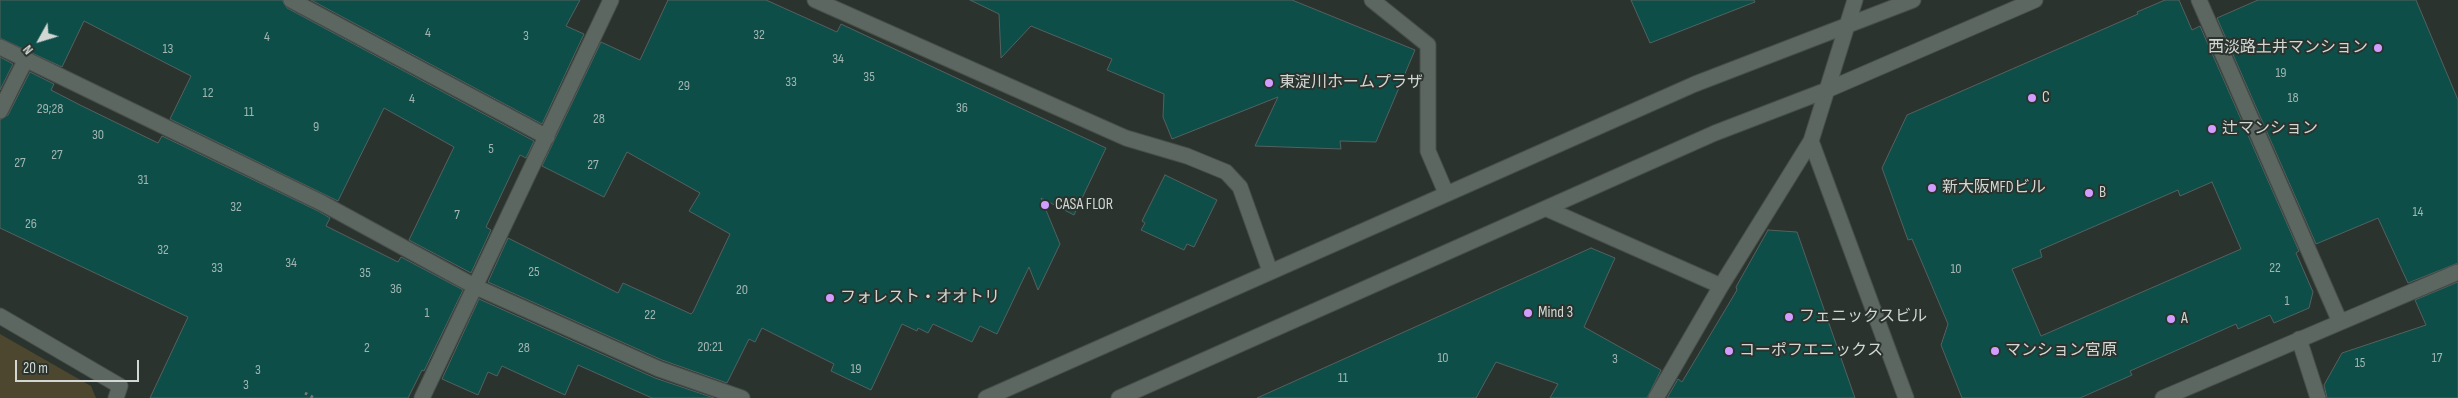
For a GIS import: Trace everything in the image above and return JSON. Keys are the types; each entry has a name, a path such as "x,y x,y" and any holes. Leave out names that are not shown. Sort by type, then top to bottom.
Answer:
{"street":[{"path":"290,0 547,137"},
{"path":"422,398 611,0"},
{"path":"815,0 1126,138 1187,156 1226,172 1240,187 1270,271"},
{"path":"1372,0 1428,45 1428,151 1446,192"},
{"path":"1656,398 1721,286 1811,141 1855,0"},
{"path":"986,398 1446,192 1695,84 1913,0"},
{"path":"1119,398 1715,133 1827,90 2035,0"},
{"path":"2199,0 2340,322"},
{"path":"0,47 322,203 476,287 659,369 742,398"},
{"path":"0,111 26,59"},
{"path":"1811,141 1906,398"},
{"path":"1547,209 1721,286"},
{"path":"2163,398 2458,272"},
{"path":"0,316 120,386 116,398"},
{"path":"2299,339 2318,398"}],"path":[{"path":"305,394 314,398"}],"shaded area":[{"path":"0,334 91,386 96,398 0,398"}],"building":[{"path":"0,0 282,0 287,8 534,141 526,158 520,155 486,227 491,230 471,273 409,240 454,147 384,108 338,201 170,119 191,76 84,21 62,67 0,38"},
{"path":"311,0 580,0 566,26 584,34 542,124"},
{"path":"668,0 766,0 837,32 841,24 1106,148 1074,215 1041,198 1060,244 1038,290 1029,267 997,334 980,326 972,342 933,324 928,333 918,328 917,331 902,324 871,390 831,371 834,364 762,328 755,342 749,339 727,383 662,360 488,282 508,238 618,293 623,283 691,314 693,312 730,234 689,211 700,193 627,152 604,197 542,166 601,42 640,60"},
{"name":"東淀川ホームプラザ","path":"970,0 1292,0 1415,50 1376,142 1340,141 1341,149 1255,146 1278,97 1172,139 1163,117 1164,94 1107,70 1112,59 1031,26 1001,58 999,14"},
{"path":"1631,0 1754,0 1755,2 1650,43"},
{"path":"2165,0 2179,0 2192,30 2200,26 2299,251 2296,253 2313,292 2309,308 2274,323 2270,315 2238,329 2236,324 2130,371 2132,375 2080,398 1962,398 1941,345 1948,324 1912,239 1908,240 1882,168 1907,115 2138,14 2137,12","holes":["2212,182 2241,249 2041,336 2012,269 2042,257 2040,250 2178,190 2180,196"]},
{"path":"2258,0 2416,0 2458,100 2458,263 2408,283 2378,218 2316,244 2217,18"},
{"path":"0,57 13,64 0,90"},
{"path":"30,72 54,84 51,90 80,105 158,143 162,136 318,211 330,218 326,226 398,262 401,257 463,290 424,371 422,370 408,398 150,398 188,317 0,228 0,120 8,115"},
{"path":"1165,175 1217,200 1194,247 1187,244 1184,250 1141,230 1145,223 1142,221"},
{"path":"1768,230 1797,232 1855,398 1667,398 1678,379 1682,382 1737,290 1736,287"},
{"path":"1591,248 1615,258 1584,327 1661,370 1647,398 1550,398 1558,384 1496,362 1476,398 1257,398"},
{"path":"2458,282 2458,398 2327,398 2324,385 2342,353 2426,325 2415,300"},
{"path":"479,299 655,378 714,398 652,398 578,365 565,395 502,366 497,376 488,372 478,395 442,379"}],"place":[{"name":"西淡路土井マンション","path":"2378,48"},
{"name":"東淀川ホームプラザ","path":"1269,83"},
{"name":"C","path":"2032,98"},
{"name":"辻マンション","path":"2212,129"},
{"name":"新大阪MFDビル","path":"1932,188"},
{"name":"B","path":"2089,193"},
{"name":"CASA FLOR","path":"1045,205"},
{"name":"フォレスト・オオトリ","path":"830,298"},
{"name":"Mind 3","path":"1528,313"},
{"name":"フェニックスビル","path":"1789,317"},
{"name":"A","path":"2171,319"},
{"name":"コーポフエニックス","path":"1729,351"},
{"name":"マンション宮原","path":"1995,351"}]}
